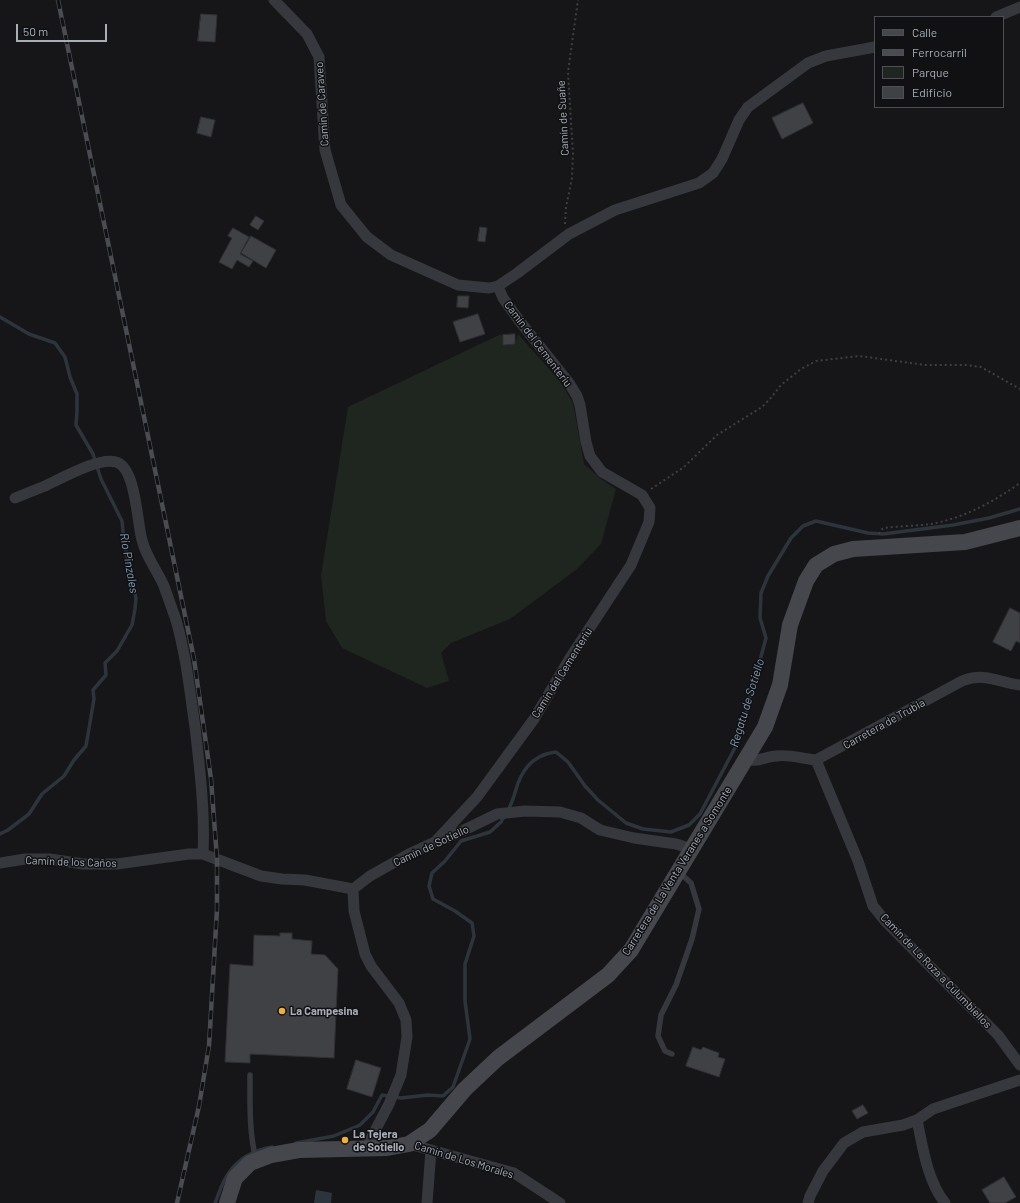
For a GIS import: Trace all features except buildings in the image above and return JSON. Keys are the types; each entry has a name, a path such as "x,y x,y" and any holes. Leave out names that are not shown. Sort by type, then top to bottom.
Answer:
{"street":[{"name":"Camín de Caraveo","path":"274,0 307,34 319,57 325,150 341,205 367,237 391,255 458,285 488,288 498,286"},
{"path":"998,16 1020,7"},
{"path":"498,286 569,234 615,210 699,183 713,173 722,159 738,120 748,107 808,63 826,56 874,47"},
{"name":"Camín del Cementeriu","path":"435,842 477,797 534,719 570,658 631,565 649,522 650,508 642,495 602,472 590,456 577,396 569,383 518,319 503,298 498,286"},
{"path":"15,498 88,466 104,461 117,462 125,469 131,482 137,508 141,539 147,556 164,585 181,640 191,699 199,768 203,807 203,854"},
{"name":"Carretera de La Venta Veranes a Somonte","path":"227,1203 235,1178 250,1163 271,1155 298,1150 387,1148 409,1144 430,1130 465,1089 498,1058 608,976 631,950 765,726 780,685 790,625 806,581 816,566 834,554 853,549 965,542 1020,528"},
{"name":"Carretera de Trubia","path":"816,760 972,677 982,676 1020,685"},
{"path":"745,759 752,762 775,756 787,756 816,760"},
{"name":"Camín de La Roza a Culumbiellos","path":"816,760 858,861 873,906 886,922 998,1035 1020,1065"},
{"name":"Camín de Sotiello","path":"353,889 370,876 409,854 456,834 497,814 525,811 560,812 581,818 600,830 634,838 676,844 692,849"},
{"name":"Camín de los Caños","path":"0,863 25,859 50,859 84,864 117,864 189,854 203,854 261,876 305,880 353,889"},
{"path":"353,889 354,911 365,954 371,966 399,1003 406,1020 407,1037 401,1075 389,1104 366,1148"},
{"path":"808,1203 823,1171 844,1143 863,1132 903,1125 917,1120 933,1109 1020,1080"},
{"path":"917,1120 932,1182 937,1194 945,1203"},
{"name":"Camín de Los Morales","path":"409,1144 514,1173 560,1203"},
{"path":"427,1203 430,1156 432,1150"}],"lane":[{"path":"672,1054 665,1051 658,1036 661,1015 676,984 692,939 699,909 691,884 678,871"},
{"path":"250,1075 250,1122 252,1145 256,1160"}],"path":[{"name":"Camín de Suañe","path":"569,234 565,226 566,207 572,178 573,154 568,72 578,0"},
{"path":"642,495 684,467 717,435 762,407 780,385 801,369 816,361 859,356 925,365 966,365 981,367 1020,389"},
{"path":"882,529 931,524 963,515 998,498 1020,483"}],"green space":[{"path":"518,334 560,381 573,403 584,464 601,479 616,489 601,544 577,569 510,619 451,643 441,653 449,681 427,688 342,648 326,621 321,575 348,407 499,335 503,335 504,345 515,344"}],"shaded area":[{"path":"316,1190 332,1193 331,1203 314,1203"}],"waterway":[{"name":"Rio Pinzales","path":"0,317 29,334 55,343 65,357 70,377 77,394 76,425 93,454 101,479 122,521 124,543 136,598 132,625 117,651 105,663 106,675 93,690 94,699 86,746 74,760 64,776 42,794 29,814 8,830 0,834"},
{"name":"Regatu de Sotiello","path":"508,810 513,800 518,783 528,766 537,758 556,752 568,762 585,786 598,800 626,823 643,829 671,832 689,825 700,814 738,742 766,638 760,618 761,593 768,576 791,538 803,526 816,521 868,533 883,534 953,525 989,518 1020,509"},
{"name":"Regatu de Sotiello","path":"296,1143 334,1136 360,1125 373,1112 382,1095 401,1098 428,1095 443,1096 453,1087 470,1039 465,1001 465,964 474,936 472,923 455,911 433,899 429,886 432,873 445,861 461,841 490,832 501,822 505,815"},
{"name":"Regatu de Sotiello","path":"215,1203 222,1184 237,1164 247,1156 259,1150 272,1147"}],"railway":[{"path":"58,0 194,659 211,779 217,859 217,909 209,1046 199,1106 177,1203"}],"place":[{"name":"La Campesina","path":"282,1011"},
{"name":"La Tejera de Sotiello","path":"345,1140"}]}
